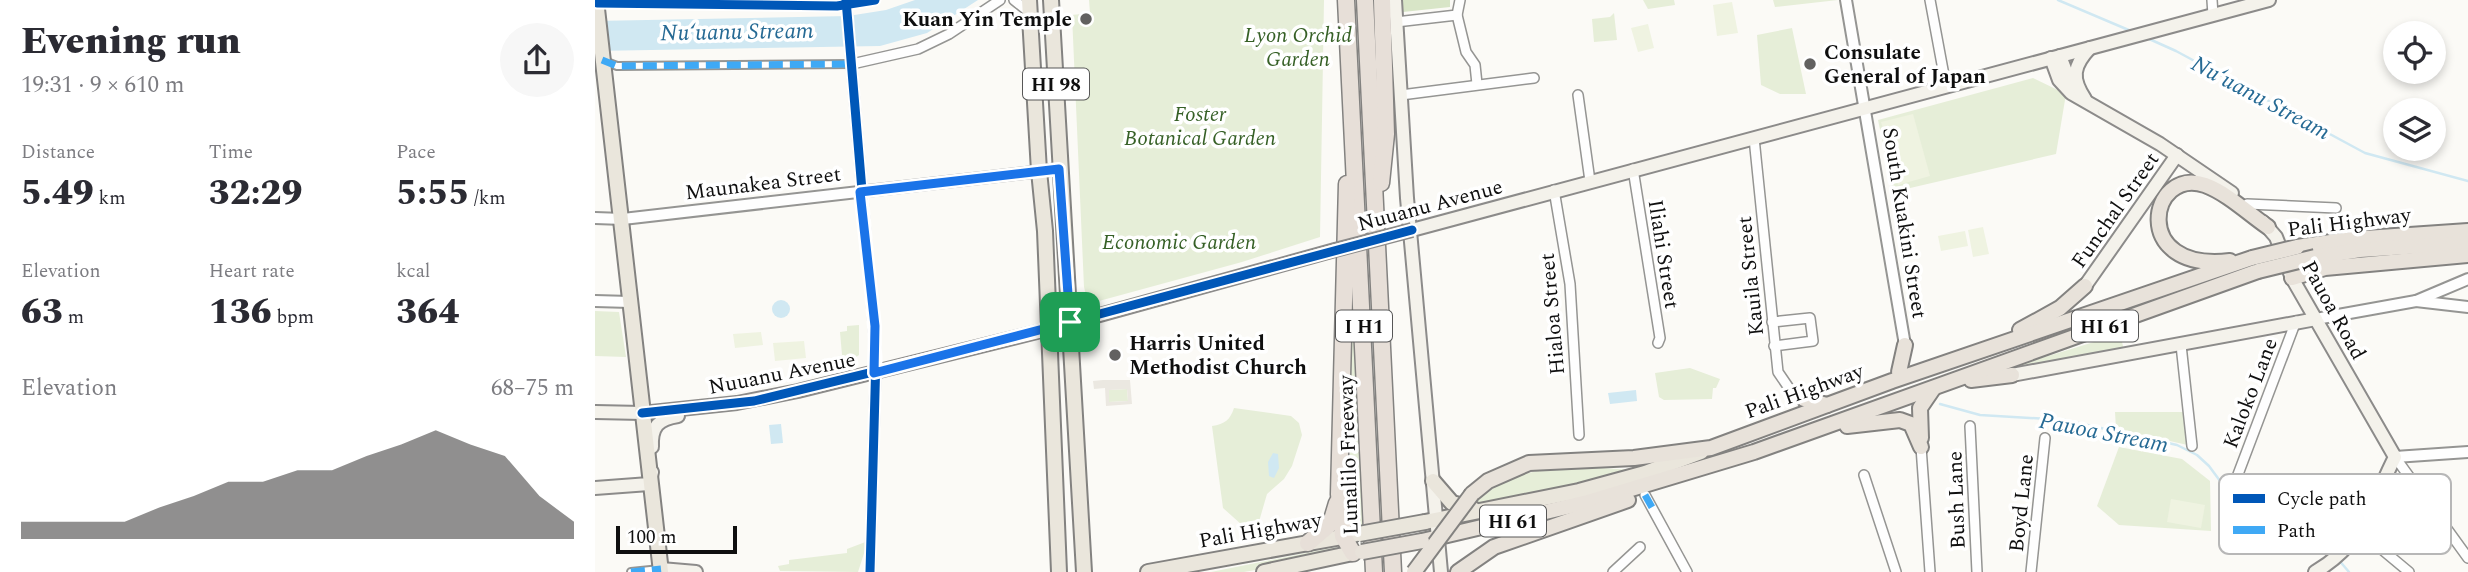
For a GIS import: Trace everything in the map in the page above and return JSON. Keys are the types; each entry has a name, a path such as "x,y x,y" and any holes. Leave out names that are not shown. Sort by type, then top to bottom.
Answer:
{"highway":[{"name":"Lunalilo Freeway","path":"1346,0 1374,572"},
{"name":"Lunalilo Freeway","path":"1366,0 1393,572"},
{"path":"1375,220 1386,134 1383,0"},
{"path":"1308,543 1331,523 1339,494 1345,202 1352,140"},
{"path":"2255,265 2198,262 2179,255 2165,242 2157,215 2162,203 2178,187 2186,184 2206,185 2268,227"},
{"name":"Pali Highway","path":"1711,448 1847,397 2255,265 2313,251 2468,231"},
{"name":"Pali Highway","path":"2313,251 2468,243"},
{"path":"2292,278 2325,268 2468,255"},
{"name":"Pali Highway","path":"1358,553 1422,541 1588,502 1733,458 1952,381 2255,265"},
{"path":"1847,397 1850,389 2024,329 2060,308 2085,286"},
{"path":"1905,345 1912,355 1925,363"},
{"path":"1899,372 1905,345"},
{"path":"1952,381 2012,375"},
{"path":"1921,447 1920,408 1933,388"},
{"path":"1804,399 1827,405"},
{"path":"1384,414 1402,572"},
{"path":"1817,430 1900,421 1911,424 1921,447"},
{"path":"1414,572 1472,494 1487,481 1529,463 1634,458 1711,448"},
{"path":"1458,572 1494,547 1645,495 1733,458"},
{"path":"1339,494 1358,553"},
{"path":"1363,572 1370,513"}],"main road":[{"name":"HI 98","path":"1051,0 1084,572"},
{"path":"1395,0 1433,481 1431,521 1438,537 1441,572"},
{"name":"Nuuanu Avenue","path":"595,412 642,412 754,401 874,373 1049,329 1554,190 2269,0"},
{"path":"597,6 600,57 623,219 649,484 661,571 696,572"},
{"name":"HI 98","path":"1030,7 1038,172 1045,231 1059,572"},
{"path":"2087,102 2077,86 2075,72 2077,63 2091,47"},
{"name":"Pauoa Road","path":"2055,57 2063,85 2177,155 2247,204 2268,227 2276,237 2292,278 2395,457"},
{"name":"Funchal Street","path":"2085,286 2177,155"},
{"path":"2012,375 2296,321 2316,320"},
{"path":"649,484 653,469 653,428 661,421 685,415 695,407"},
{"name":"Pali Highway","path":"1148,572 1495,508 1645,473 1711,448"},
{"path":"2387,474 2395,457"},
{"path":"1433,481 1442,495 1455,504 1469,509 1495,508"},
{"path":"595,488 649,484"},
{"name":"Pali Highway","path":"1264,572 1315,567 1358,553"},
{"path":"2315,572 2341,554"}],"street":[{"path":"597,6 875,0"},
{"path":"600,57 617,66 852,64 918,49 949,34 1000,0"},
{"path":"1014,0 1030,7"},
{"path":"1460,0 1457,15 1464,30 1466,52 1475,65 1477,84"},
{"name":"South Kuakini Street","path":"1846,0 1905,345"},
{"path":"1930,0 1946,86"},
{"path":"2211,0 2213,15"},
{"path":"846,2 860,192 875,326 870,572"},
{"path":"1396,22 1457,15"},
{"path":"1401,95 1534,78"},
{"path":"1578,95 1590,181"},
{"name":"Kauila Street","path":"1754,138 1778,372 1784,385 1804,399"},
{"name":"Maunakea Street","path":"595,218 623,219 1059,169"},
{"name":"Iliahi Street","path":"1633,169 1660,338 1658,343"},
{"name":"Hialoa Street","path":"1554,190 1570,284 1579,435"},
{"path":"2247,204 2336,208"},
{"path":"2316,320 2416,300 2466,279"},
{"path":"2466,279 2458,295 2461,302 2468,306"},
{"path":"2416,300 2468,306"},
{"path":"595,301 630,302"},
{"path":"1772,322 1809,318 1813,341 1774,346"},
{"name":"Kaloko Lane","path":"2238,474 2296,321"},
{"path":"2181,345 2192,446"},
{"name":"Bush Lane","path":"1970,426 1976,572"},
{"name":"Boyd Lane","path":"2031,572 2045,438"},
{"path":"1921,447 1930,572"},
{"path":"2395,457 2468,452"},
{"name":"Pauoa Road","path":"2395,457 2407,474"},
{"path":"1864,475 1896,572"},
{"path":"1645,495 1687,572"},
{"name":"Pauoa Road","path":"2451,534 2468,558"},
{"path":"1613,572 1640,547"},
{"path":"2387,554 2409,572"},
{"path":"631,572 661,571"}],"green space":[{"name":"Foster Botanical Garden","path":"1089,0 1324,0 1320,237 1242,262 1088,304 1084,287 1072,15 1090,13"},
{"path":"1402,0 1450,0 1450,7 1403,12"},
{"path":"1643,0 1674,0 1675,5 1648,9"},
{"path":"1773,0 1838,0 1775,7"},
{"path":"1732,2 1738,33 1717,36 1713,5"},
{"path":"1614,13 1617,40 1594,42 1592,19 1610,17"},
{"path":"1648,24 1654,48 1638,52 1631,28"},
{"path":"1792,28 1806,94 1780,94 1761,85 1757,35"},
{"path":"2033,78 2066,94 2056,154 1893,192 1878,120"},
{"path":"1913,114 1930,176 1898,185 1881,122"},
{"path":"1983,227 1989,254 1973,257 1968,230"},
{"path":"1965,231 1968,246 1941,251 1938,236"},
{"path":"1352,289 1364,531 1349,531"},
{"path":"595,311 619,312 626,357 595,356"},
{"path":"859,325 859,355 851,361 824,367 823,360 842,355 840,332 847,331 847,326"},
{"path":"761,332 763,345 735,348 733,334"},
{"path":"2120,334 2124,350 2012,367"},
{"path":"804,341 806,358 775,361 773,343"},
{"path":"1690,368 1720,379 1716,388 1713,388 1712,399 1664,400 1659,397 1655,373"},
{"path":"1127,389 1128,401 1109,402 1108,390"},
{"path":"1234,408 1291,416 1299,423 1302,435 1292,466 1284,479 1267,494 1258,525 1242,525 1223,508 1212,426 1226,421"},
{"path":"2115,412 2189,412 2192,446 2116,429"},
{"path":"2119,447 2182,459 2210,481 2211,531 2119,525 2097,506"},
{"path":"1601,468 1633,470 1615,478 1470,507 1506,478 1537,471"},
{"path":"2171,499 2205,505 2201,528 2167,522"},
{"path":"868,541 858,572 780,571 778,566 789,564 789,560 847,553 847,549"},
{"path":"1336,547 1343,554 1244,572 1211,572"}],"shaded area":[{"path":"1130,380 1132,404 1106,406 1105,388 1094,389 1093,381","holes":["1127,389 1128,401 1109,402 1109,390"]}],"water":[{"path":"915,0 978,0 927,33 880,46 595,51 595,21 848,16 886,10"},
{"path":"781,300 787,303 790,309 787,315 781,318 775,315 772,309 775,303"},
{"path":"1636,390 1637,401 1610,404 1608,393"},
{"path":"781,424 783,443 771,444 769,425"},
{"path":"1273,453 1278,454 1279,468 1274,478 1269,476 1268,462"}],"waterway":[{"name":"Nuʻuanu Stream","path":"2058,0 2131,31"},
{"name":"Nuʻuanu Stream","path":"2147,38 2365,153 2468,181"},
{"name":"Pauoa Stream","path":"1940,404 1980,415 2065,420 2177,445 2197,455 2219,480"},
{"name":"Pauoa Stream","path":"2338,559 2349,572"}],"marked path":[{"path":"602,60 617,66 852,64"},
{"path":"1645,495 1653,509"},
{"path":"631,572 661,569"}],"cycle path":[{"path":"846,0 876,357 870,572"},
{"path":"597,3 837,6 875,0"},
{"path":"1070,322 1412,230"},
{"path":"642,413 754,401 1049,329"}],"place":[{"name":"Kuan Yin Temple","path":"1086,19"},
{"name":"Consulate General of Japan","path":"1810,64"},
{"name":"Harris United Methodist Church","path":"1115,355"}],"route":[{"path":"1059,169 1070,322 874,373 875,326 860,192 1059,169"}],"park label":[{"name":"Lyon Orchid Garden","path":"1298,47"},
{"name":"Economic Garden","path":"1179,242"}]}
